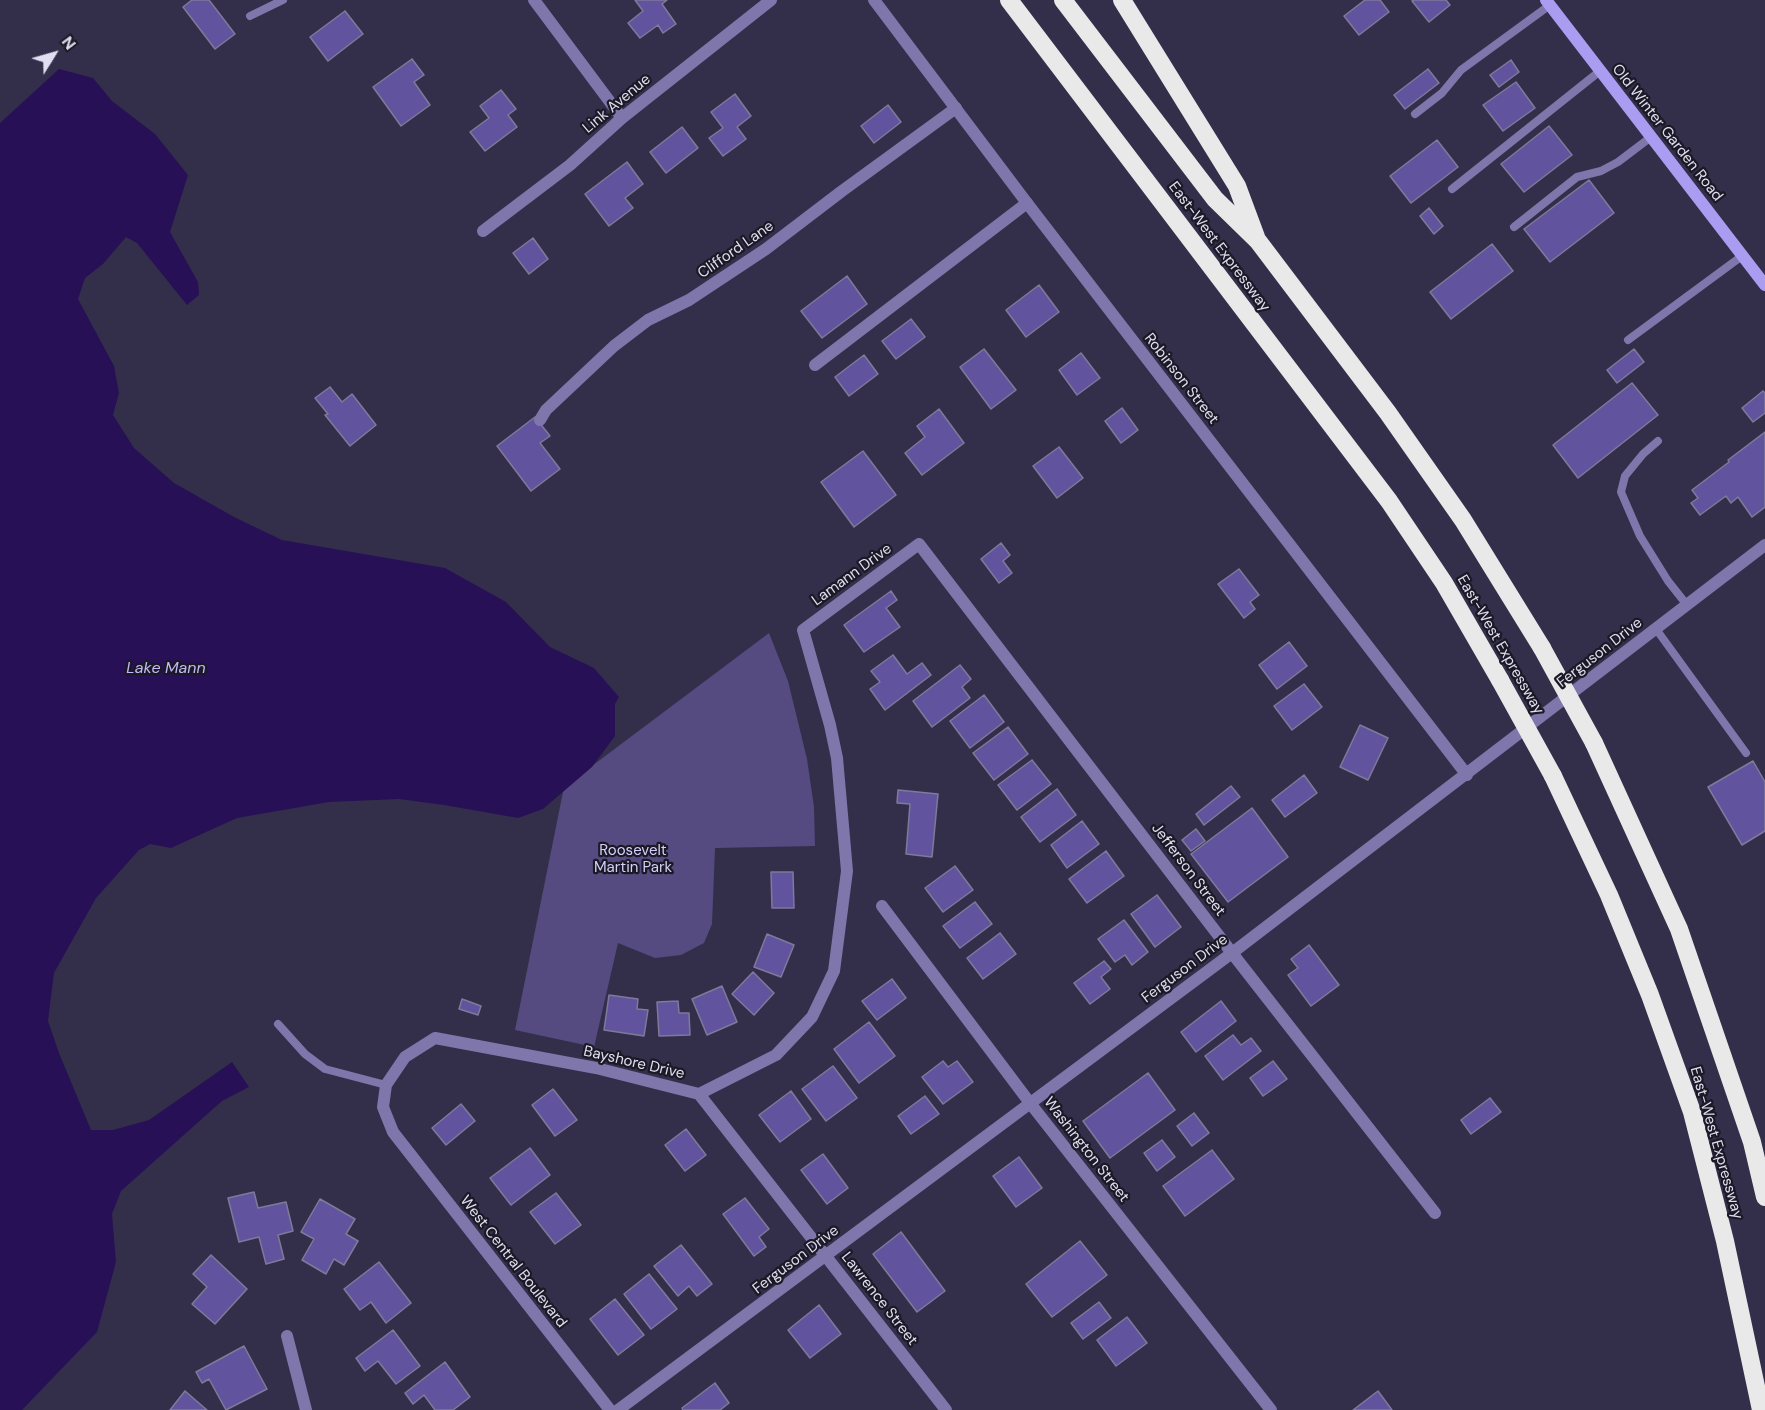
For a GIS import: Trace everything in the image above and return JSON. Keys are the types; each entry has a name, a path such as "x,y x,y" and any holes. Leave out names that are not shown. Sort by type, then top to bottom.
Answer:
{"highway":[{"name":"East-West Expressway","path":"1009,0 1389,501 1444,583 1553,776 1609,895 1646,985 1692,1112 1725,1241 1761,1410"},
{"name":"East-West Expressway","path":"1064,0 1215,199 1258,241 1388,413 1463,520 1542,648 1594,743 1679,929 1752,1142 1765,1197"},
{"path":"1122,0 1237,186 1258,241"}],"main road":[{"name":"Old Winter Garden Road","path":"1548,2 1765,285"}],"street":[{"path":"534,0 622,118"},
{"name":"Link Avenue","path":"483,231 570,165 622,118 771,0"},
{"name":"Robinson Street","path":"874,0 1027,203 1467,775"},
{"name":"Clifford Lane","path":"540,420 546,410 614,346 648,320 689,300 766,249 956,108"},
{"path":"815,365 1027,203"},
{"name":"Lamann Drive","path":"803,630 919,544"},
{"name":"Jefferson Street","path":"919,544 1435,1212"},
{"name":"Ferguson Drive","path":"618,1410 1233,953 1765,545"},
{"name":"Bayshore Drive","path":"386,1085 405,1057 435,1038 596,1068 699,1094 776,1055 812,1017 834,971 847,871 837,758 803,630"},
{"name":"Washington Street","path":"882,906 1030,1103 1271,1410"},
{"name":"West Central Boulevard","path":"386,1085 383,1107 393,1132 610,1410"},
{"name":"Lawrence Street","path":"699,1094 946,1410"},
{"path":"287,1336 306,1410"}],"lane":[{"path":"250,16 283,0"},
{"path":"1415,114 1442,93 1461,70 1548,2"},
{"path":"1452,189 1600,71"},
{"path":"1514,226 1577,177 1601,171 1618,162 1651,137"},
{"path":"1628,340 1742,256"},
{"path":"1658,441 1624,476 1621,492 1640,536 1668,581 1687,605"},
{"path":"1656,629 1746,753"},
{"path":"278,1024 304,1054 326,1069 341,1075 386,1085"}],"green space":[{"name":"Roosevelt Martin Park","path":"769,633 788,681 807,759 814,807 815,846 715,848 712,924 704,943 681,955 655,958 618,943 594,1047 515,1030 564,787"}],"water":[{"name":"Lake Mann","path":"59,69 93,78 112,101 155,134 188,175 170,232 198,282 199,295 187,305 137,243 126,237 103,264 85,278 78,299 114,366 119,393 113,415 134,448 174,483 234,517 282,540 445,568 506,602 550,647 594,668 619,697 615,704 615,736 592,767 543,809 518,818 399,799 329,802 237,818 171,848 150,844 139,850 96,898 54,973 48,1021 91,1130 113,1130 149,1120 232,1062 249,1087 222,1101 121,1191 112,1214 116,1262 97,1332 22,1410 0,1410 0,123"}],"building":[{"path":"192,0 209,0 235,34 215,49 183,7"},
{"path":"635,0 667,0 662,4 676,24 663,33 658,25 640,38 628,23 643,11"},
{"path":"1365,0 1380,0 1389,12 1359,35 1344,16"},
{"path":"1446,0 1450,5 1429,22 1412,1"},
{"path":"345,11 363,34 328,61 310,37"},
{"path":"412,59 424,75 414,82 430,105 401,126 373,87"},
{"path":"1511,60 1519,72 1499,87 1490,75"},
{"path":"1428,69 1439,83 1405,109 1394,95"},
{"path":"1516,82 1535,108 1503,131 1483,105"},
{"path":"501,90 516,109 508,115 517,127 485,151 470,132 489,118 480,106"},
{"path":"735,94 751,116 737,127 746,139 723,156 709,138 723,128 711,112"},
{"path":"888,105 901,122 874,143 861,126"},
{"path":"1549,126 1572,155 1524,192 1501,164"},
{"path":"682,127 698,148 666,173 650,152"},
{"path":"1437,140 1458,167 1411,203 1390,176"},
{"path":"627,162 643,184 625,198 633,208 609,226 585,194"},
{"path":"1589,180 1614,213 1550,262 1524,229"},
{"path":"1429,208 1443,226 1434,234 1420,216"},
{"path":"533,238 548,259 529,274 513,253"},
{"path":"1492,244 1513,271 1451,319 1430,292"},
{"path":"847,276 867,304 822,338 801,311"},
{"path":"1039,285 1059,312 1026,337 1006,310"},
{"path":"911,319 925,337 896,359 882,341"},
{"path":"984,349 1016,390 991,409 960,367"},
{"path":"1634,349 1644,362 1617,383 1607,370"},
{"path":"1081,353 1100,378 1077,395 1059,370"},
{"path":"864,355 878,374 849,396 835,377"},
{"path":"1632,383 1658,415 1578,478 1553,445"},
{"path":"330,387 342,402 352,394 376,425 350,446 325,415 328,414 315,398"},
{"path":"1763,391 1765,393 1765,413 1753,422 1742,408"},
{"path":"1122,408 1138,430 1121,443 1105,421"},
{"path":"939,409 964,443 922,475 905,453 925,437 917,426"},
{"path":"535,417 550,436 540,443 560,469 531,491 497,446"},
{"path":"1765,432 1765,507 1752,517 1738,497 1731,503 1726,496 1700,515 1691,503 1698,498 1692,490"},
{"path":"1059,447 1083,478 1057,498 1033,466"},
{"path":"863,451 896,495 854,527 821,482"},
{"path":"1001,543 1010,555 1003,561 1012,573 999,583 981,559"},
{"path":"1239,569 1259,595 1250,602 1255,609 1244,618 1218,584"},
{"path":"891,591 897,600 886,608 900,627 864,652 844,625"},
{"path":"1289,642 1307,666 1277,689 1259,665"},
{"path":"893,655 907,674 922,663 931,675 885,710 870,689 880,682 871,671"},
{"path":"960,665 971,679 962,687 970,698 932,727 913,701"},
{"path":"1304,684 1322,707 1292,730 1274,706"},
{"path":"984,695 1004,722 970,748 950,721"},
{"path":"1360,725 1388,738 1368,780 1340,767"},
{"path":"1008,727 1028,754 994,780 973,753"},
{"path":"1032,760 1051,784 1017,810 998,785"},
{"path":"1753,761 1765,782 1765,831 1742,845 1708,787"},
{"path":"1304,775 1317,793 1285,817 1272,800"},
{"path":"1231,786 1240,797 1204,825 1196,814"},
{"path":"1057,789 1076,815 1040,842 1021,817"},
{"path":"898,790 938,794 932,857 906,854 910,804 897,803"},
{"path":"1252,808 1288,857 1228,902 1191,854"},
{"path":"1082,821 1099,844 1067,868 1051,845"},
{"path":"1196,829 1205,841 1191,851 1182,840"},
{"path":"1106,851 1124,876 1087,903 1069,879"},
{"path":"955,866 973,890 943,912 925,888"},
{"path":"771,872 793,872 794,908 772,908"},
{"path":"1157,895 1181,927 1155,947 1131,914"},
{"path":"975,902 992,924 960,948 943,926"},
{"path":"1124,920 1148,952 1132,965 1125,955 1115,962 1098,939"},
{"path":"1000,933 1016,954 983,979 967,958"},
{"path":"767,934 794,945 781,977 754,967"},
{"path":"1309,945 1339,985 1311,1006 1288,975 1298,968 1291,959"},
{"path":"1104,961 1111,969 1101,977 1110,989 1090,1004 1074,983"},
{"path":"753,972 774,993 754,1015 732,994"},
{"path":"892,979 906,998 877,1020 862,1001"},
{"path":"722,986 737,1022 707,1035 692,999"},
{"path":"609,995 638,999 637,1009 648,1010 644,1036 604,1030"},
{"path":"462,999 481,1006 478,1015 459,1009"},
{"path":"678,1001 679,1013 689,1013 690,1035 659,1036 657,1002"},
{"path":"1221,1001 1236,1021 1196,1052 1181,1032"},
{"path":"869,1022 895,1056 859,1083 834,1049"},
{"path":"1233,1035 1241,1045 1251,1038 1261,1051 1223,1080 1205,1056"},
{"path":"943,1061 948,1067 957,1061 973,1082 943,1104 922,1077"},
{"path":"1273,1061 1287,1079 1263,1096 1250,1078"},
{"path":"833,1066 857,1098 826,1121 802,1089"},
{"path":"1148,1073 1175,1110 1110,1158 1083,1121"},
{"path":"553,1089 577,1120 555,1136 532,1105"},
{"path":"791,1091 811,1119 780,1142 759,1115"},
{"path":"925,1096 939,1114 911,1134 898,1116"},
{"path":"1490,1098 1501,1112 1471,1134 1461,1120"},
{"path":"461,1104 475,1121 446,1145 432,1128"},
{"path":"1194,1113 1209,1133 1192,1146 1177,1126"},
{"path":"686,1129 706,1155 685,1171 665,1145"},
{"path":"1162,1140 1175,1157 1157,1171 1144,1153"},
{"path":"530,1148 550,1175 511,1205 490,1178"},
{"path":"1212,1150 1234,1179 1185,1216 1163,1186"},
{"path":"823,1154 848,1188 827,1204 801,1170"},
{"path":"1019,1157 1042,1188 1016,1207 993,1176"},
{"path":"254,1192 258,1208 286,1202 293,1231 278,1235 284,1259 266,1264 259,1237 239,1242 228,1198"},
{"path":"556,1193 581,1225 555,1244 530,1212"},
{"path":"745,1198 769,1229 759,1237 766,1247 754,1256 723,1214"},
{"path":"320,1199 355,1219 346,1234 358,1241 344,1265 334,1259 326,1274 302,1260 314,1239 301,1232"},
{"path":"901,1232 945,1291 917,1312 873,1254"},
{"path":"1080,1241 1107,1275 1052,1317 1026,1284"},
{"path":"681,1245 712,1284 697,1296 689,1286 678,1296 654,1266"},
{"path":"211,1255 247,1289 215,1324 192,1304 207,1287 193,1274"},
{"path":"379,1262 411,1303 386,1323 371,1302 360,1310 344,1289"},
{"path":"649,1274 677,1309 651,1329 624,1294"},
{"path":"615,1299 644,1335 618,1355 590,1319"},
{"path":"1099,1302 1111,1318 1083,1339 1071,1323"},
{"path":"819,1305 841,1334 810,1358 788,1330"},
{"path":"1127,1317 1147,1343 1116,1366 1097,1340"},
{"path":"393,1330 420,1366 396,1384 378,1361 365,1371 356,1358"},
{"path":"244,1346 267,1389 226,1410 209,1379 202,1383 196,1372"},
{"path":"445,1362 470,1397 453,1410 435,1410 424,1395 413,1404 405,1393"},
{"path":"715,1383 729,1403 720,1410 683,1410 682,1408"},
{"path":"185,1391 207,1410 170,1410"},
{"path":"1378,1391 1392,1410 1353,1410"}]}
